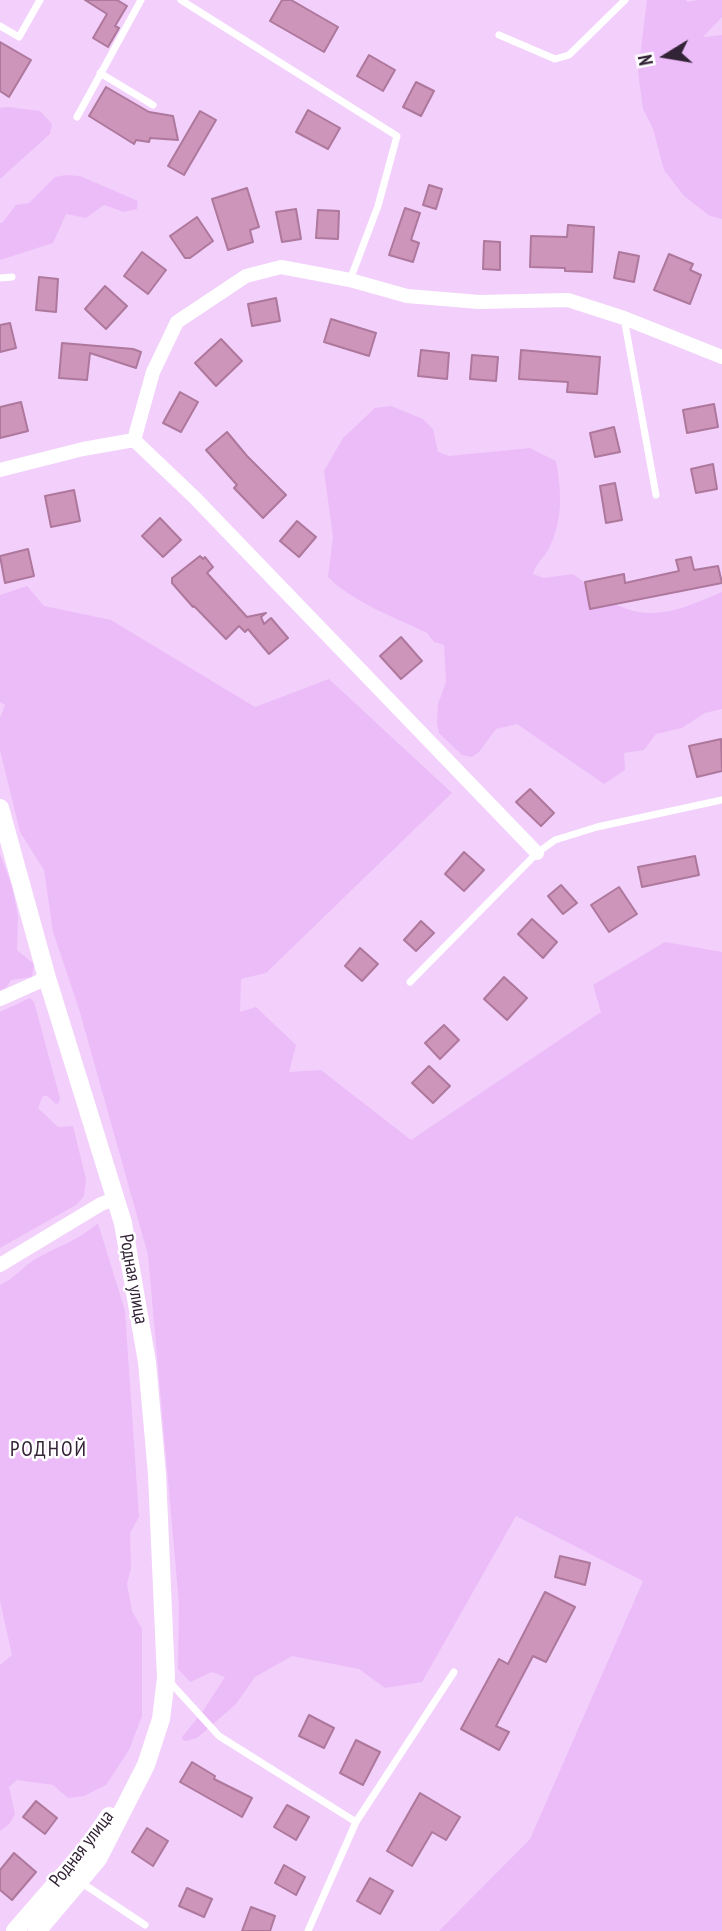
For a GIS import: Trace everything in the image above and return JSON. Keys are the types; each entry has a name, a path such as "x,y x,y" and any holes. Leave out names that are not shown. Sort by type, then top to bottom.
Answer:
{"street":[{"path":"134,440 153,372 177,322 246,276 281,267 350,279 407,296 479,302 568,300 624,318 722,357"},
{"path":"0,470 83,449 134,440"},
{"path":"134,440 194,497 537,853"},
{"name":"Родная улица","path":"0,808 47,978 124,1223 147,1362 157,1474 166,1678 161,1719 146,1765 98,1858 37,1931"},
{"path":"0,999 47,978"},
{"path":"0,1265 101,1204 117,1198"},
{"name":"Родная улица","path":"15,1931 88,1847 146,1765"}],"lane":[{"path":"0,26 19,37 40,0"},
{"path":"77,117 141,0"},
{"path":"181,0 397,136 377,206 350,279"},
{"path":"499,35 555,59 569,55 625,0"},
{"path":"100,73 153,105"},
{"path":"0,278 12,277"},
{"path":"624,318 656,495"},
{"path":"410,982 537,853 555,840 597,827 722,800"},
{"path":"308,1931 356,1822 454,1672"},
{"path":"166,1678 219,1736 356,1822"},
{"path":"79,1881 145,1925"}],"shaded area":[{"path":"647,0 722,0 722,17 703,37 722,35 722,219 710,216 684,196 664,170 653,129 643,109 638,72"},
{"path":"0,108 40,111 52,124 50,134 0,179"},
{"path":"80,176 138,201 137,209 124,212 104,205 86,218 66,214 53,243 0,260 0,223 16,205 29,203 55,177"},
{"path":"391,406 423,419 433,429 438,452 449,456 530,448 556,461 560,495 559,518 548,550 533,574 544,578 573,574 608,600 641,612 655,613 681,608 722,592 722,709 705,713 682,728 656,734 644,750 624,753 625,770 604,784 517,724 496,729 472,757 462,755 439,733 437,724 438,704 446,682 444,645 434,642 427,633 349,594 328,577 333,537 324,471 343,438 375,408"},
{"path":"27,586 44,606 111,620 255,707 329,679 452,793 266,973 241,979 240,1012 256,1007 296,1045 289,1072 321,1070 411,1140 601,1012 593,985 665,942 722,952 722,1931 439,1931 530,1839 643,1581 516,1516 422,1682 385,1688 359,1669 292,1656 255,1677 236,1704 197,1738 183,1740 182,1737 225,1677 212,1672 190,1682 178,1669 179,1604 148,1255 79,1009 53,932 44,870 20,832 0,750 0,718 5,705 0,702 0,595"},
{"path":"0,854 12,886 18,916 17,950 34,964 32,977 11,980 6,988 0,990"},
{"path":"30,998 34,1002 60,1098 56,1104 43,1096 38,1108 58,1127 73,1126 86,1179 84,1196 76,1205 0,1248 0,1012"},
{"path":"98,1223 125,1311 139,1517 130,1533 131,1568 127,1584 132,1611 142,1629 142,1716 129,1750 106,1785 84,1796 68,1798 53,1785 17,1780 9,1787 15,1814 10,1823 0,1831 0,1665 12,1655 0,1601 0,1285 31,1262 82,1235"}],"building":[{"path":"85,0 117,0 127,6 115,26 119,28 108,47 93,38 107,14"},
{"path":"282,0 291,0 338,27 324,52 270,21"},
{"path":"0,42 31,60 9,97 0,91"},
{"path":"369,55 395,70 383,91 357,76"},
{"path":"416,82 434,91 421,116 403,107"},
{"path":"106,87 149,112 173,116 178,140 150,138 149,142 136,140 134,144 89,116"},
{"path":"308,110 340,128 328,149 296,132"},
{"path":"200,111 216,120 184,175 168,166"},
{"path":"429,185 442,189 436,209 423,205"},
{"path":"247,188 259,227 250,230 253,242 228,250 212,199"},
{"path":"405,208 420,213 411,240 419,243 413,262 389,255"},
{"path":"296,209 301,239 282,242 276,212"},
{"path":"318,210 339,211 338,239 316,238"},
{"path":"197,217 213,241 190,258 185,258 170,236"},
{"path":"568,225 594,227 592,272 530,267 531,236 567,237"},
{"path":"484,241 500,242 500,270 483,269"},
{"path":"142,252 166,270 148,294 124,276"},
{"path":"619,252 639,256 634,282 614,278"},
{"path":"669,254 693,264 690,270 701,275 690,304 654,290"},
{"path":"39,277 58,279 56,312 36,310"},
{"path":"105,286 127,306 106,329 85,309"},
{"path":"276,298 280,321 252,326 248,304"},
{"path":"331,319 376,333 369,356 324,342"},
{"path":"10,323 16,348 0,352 0,325"},
{"path":"221,339 242,361 216,386 195,363"},
{"path":"62,343 141,352 136,368 90,353 87,380 59,378"},
{"path":"421,350 449,353 447,379 418,376"},
{"path":"521,350 600,357 597,394 567,392 568,382 519,379"},
{"path":"472,355 498,357 496,381 470,379"},
{"path":"180,392 198,402 181,432 163,423"},
{"path":"21,402 28,431 0,438 0,407"},
{"path":"714,404 718,427 687,433 683,410"},
{"path":"614,427 620,452 595,457 590,433"},
{"path":"227,432 286,495 263,518 234,488 237,485 206,450"},
{"path":"713,464 717,489 696,493 691,469"},
{"path":"615,483 622,520 606,523 600,486"},
{"path":"74,490 80,521 51,527 45,496"},
{"path":"160,518 181,540 163,557 142,536"},
{"path":"297,521 316,537 299,557 280,541"},
{"path":"28,549 34,576 5,583 0,556"},
{"path":"200,556 203,559 205,557 213,567 207,573 247,617 266,613 261,617 264,624 271,618 288,638 269,654 248,629 245,632 239,626 226,639 172,583 172,578"},
{"path":"691,557 694,570 718,566 722,583 590,609 585,582 624,574 625,583 679,571 676,560"},
{"path":"401,637 422,661 401,679 380,656"},
{"path":"721,739 722,771 697,777 689,746"},
{"path":"530,789 554,813 541,826 516,802"},
{"path":"464,852 484,870 464,891 445,874"},
{"path":"695,856 699,875 642,887 638,867"},
{"path":"561,885 577,903 563,914 548,896"},
{"path":"619,887 637,914 609,932 591,905"},
{"path":"532,919 557,942 543,958 518,934"},
{"path":"421,921 434,933 416,951 404,940"},
{"path":"360,948 378,964 362,981 345,966"},
{"path":"504,977 527,998 507,1020 484,999"},
{"path":"444,1025 459,1040 440,1059 425,1043"},
{"path":"429,1066 450,1086 433,1103 412,1083"},
{"path":"560,1556 590,1563 585,1585 555,1577"},
{"path":"545,1592 575,1607 546,1662 533,1656 496,1726 509,1732 499,1750 461,1729 499,1659 508,1664"},
{"path":"309,1715 334,1728 324,1748 299,1736"},
{"path":"356,1740 380,1752 363,1785 340,1773"},
{"path":"192,1762 215,1776 214,1779 252,1798 242,1817 180,1782"},
{"path":"420,1793 460,1817 446,1840 432,1832 412,1866 387,1851"},
{"path":"36,1801 57,1818 45,1834 23,1817"},
{"path":"287,1805 309,1817 296,1840 274,1827"},
{"path":"147,1828 168,1841 153,1866 132,1852"},
{"path":"14,1853 36,1872 12,1900 0,1890 0,1870"},
{"path":"284,1865 305,1877 296,1895 275,1883"},
{"path":"370,1878 393,1891 380,1914 357,1901"},
{"path":"187,1888 212,1899 204,1917 179,1906"},
{"path":"251,1907 275,1916 270,1931 242,1931"}],"district":[{"name":"РОДНОЙ","path":"49,1450"}]}
